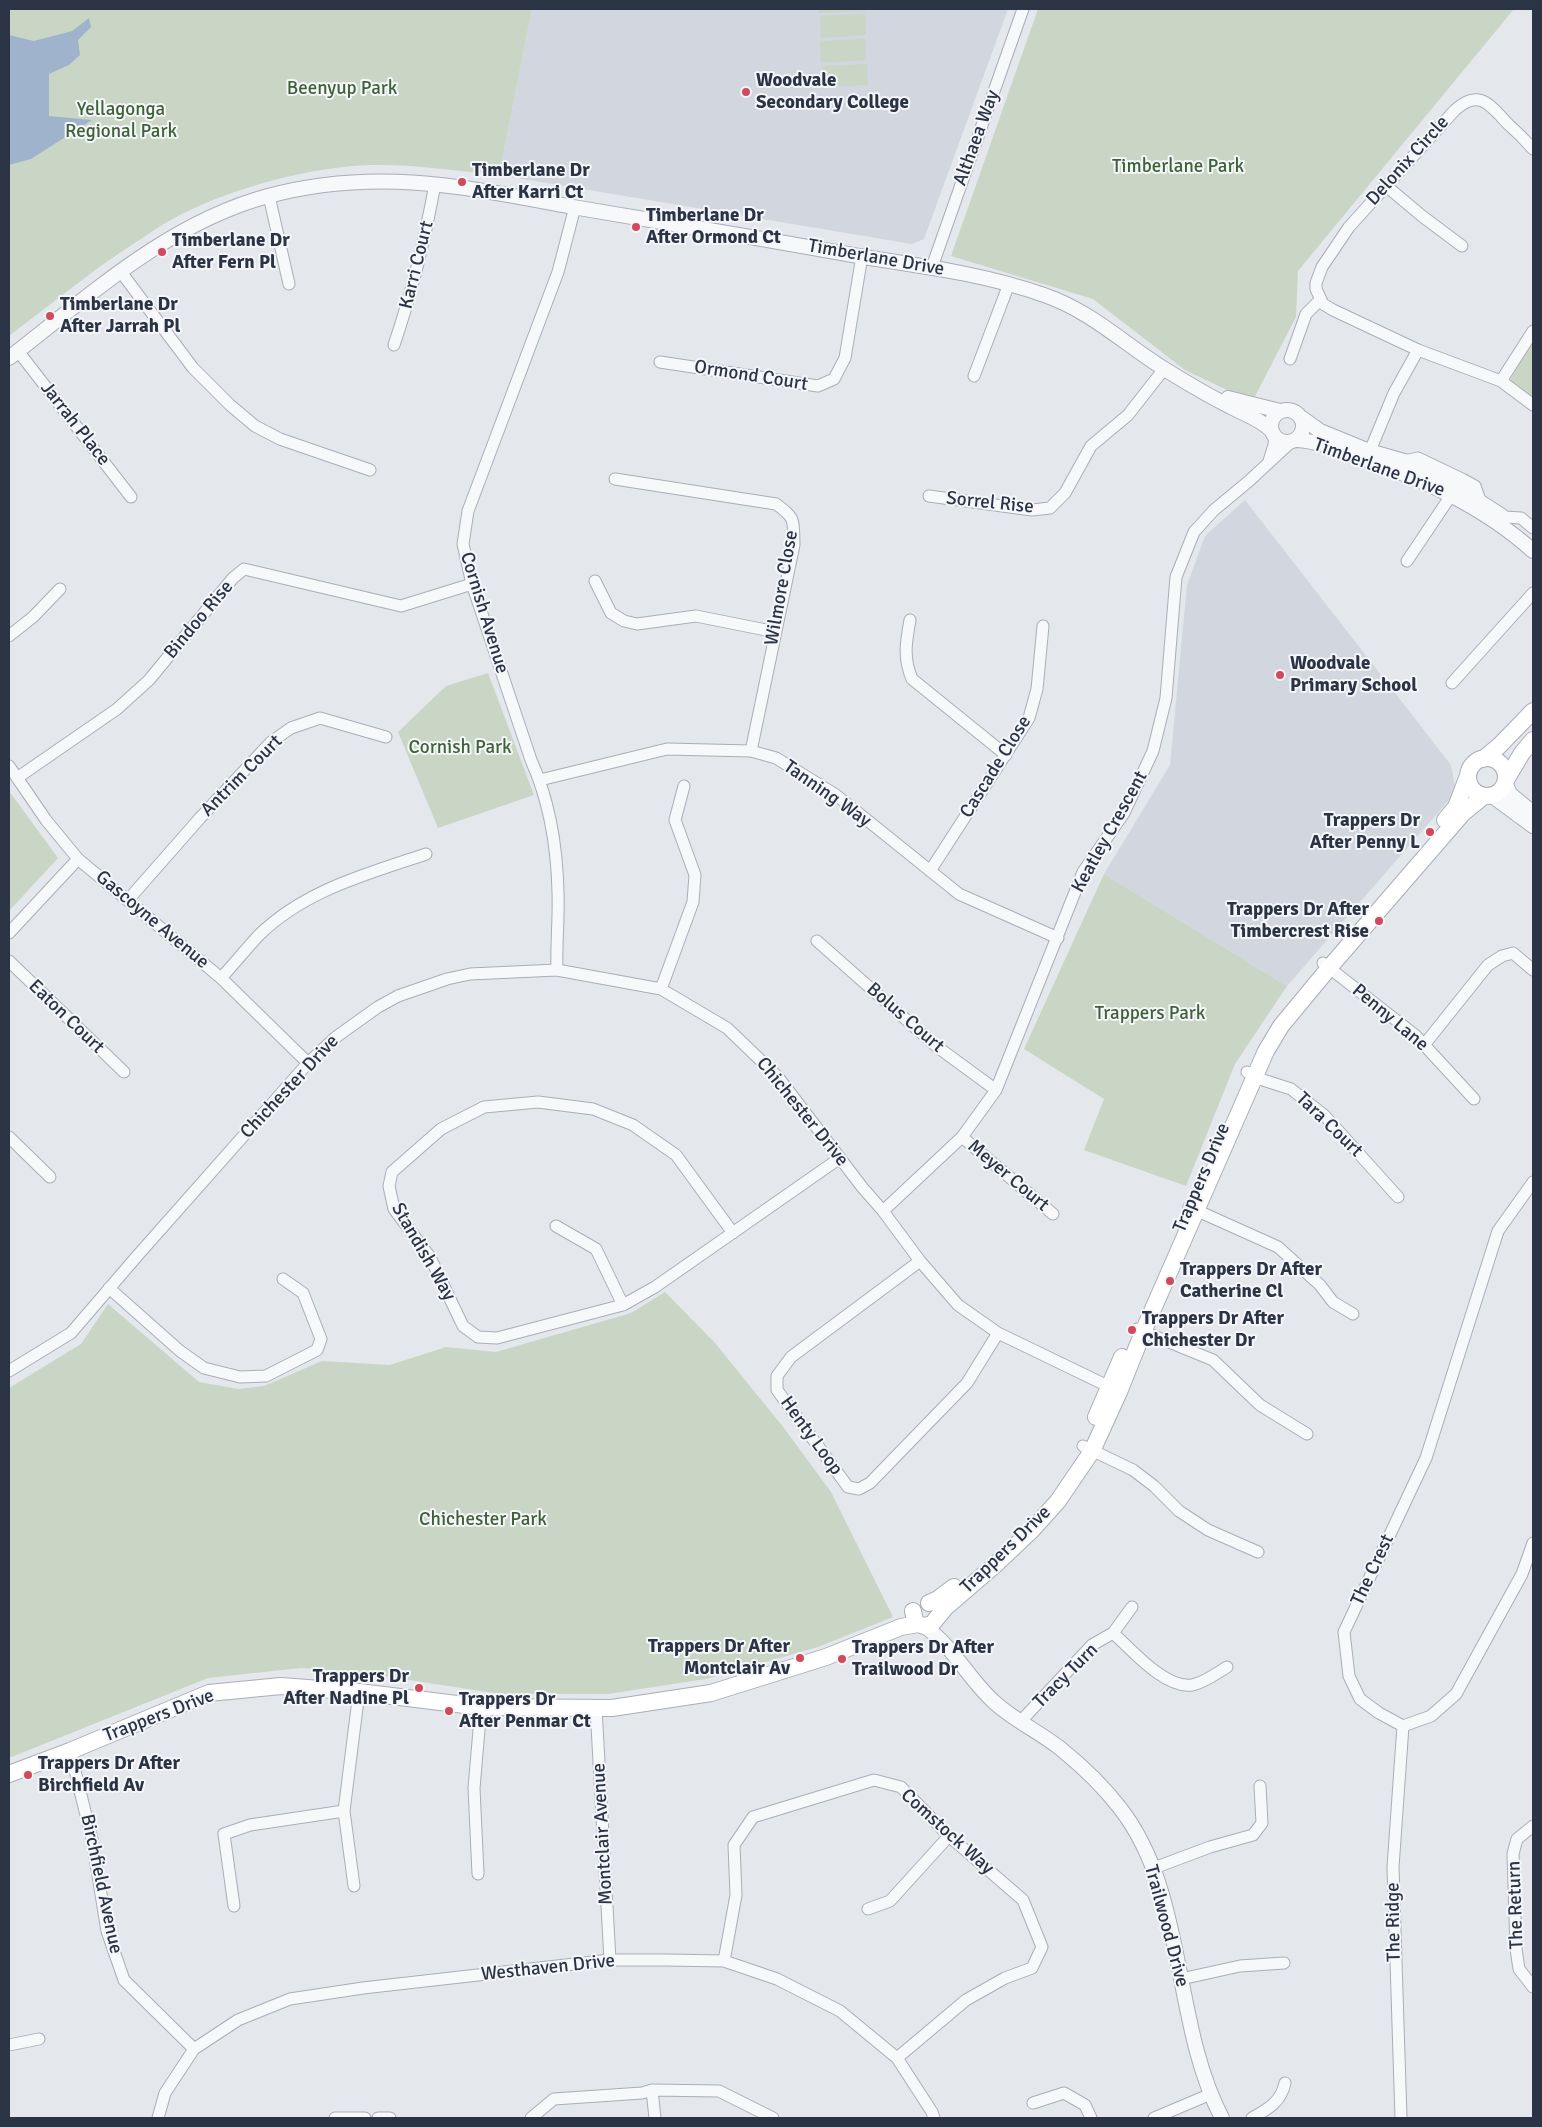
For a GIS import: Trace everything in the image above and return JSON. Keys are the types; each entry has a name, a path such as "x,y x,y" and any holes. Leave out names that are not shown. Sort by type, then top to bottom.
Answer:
{"main road":[{"path":"1533,711 1499,746 1473,765 1468,776 1473,789 1488,795 1498,792 1522,753 1533,740"},
{"path":"1483,758 1494,759 1500,763 1506,773 1505,781"},
{"name":"Trappers Drive","path":"1326,965 1456,807 1468,776"},
{"name":"Trappers Drive","path":"9,1774 70,1751 209,1693 281,1686 359,1692 481,1707 612,1708 711,1693 826,1657 901,1627 928,1619 938,1599 986,1563 1026,1524 1050,1497 1087,1448 1251,1074 1257,1051 1274,1023 1463,813 1488,795"}],"street":[{"name":"Althaea Way","path":"932,267 1023,9"},
{"name":"Delonix Circle","path":"1320,300 1316,283 1322,267 1349,227 1454,110 1471,99 1484,101 1491,105 1533,149"},
{"name":"Timberlane Drive","path":"14,355 121,272 164,242 222,212 269,196 310,187 352,182 403,181 492,191 575,207 932,267 1009,284 1074,306 1164,369 1229,407 1265,424 1273,434"},
{"name":"Karri Court","path":"394,345 411,296 422,256 436,184"},
{"path":"1386,185 1422,216 1462,246"},
{"path":"269,196 289,284"},
{"name":"Cornish Avenue","path":"557,970 558,892 552,831 540,780 531,760 472,584 463,544 468,512 558,272 575,207"},
{"name":"Ormond Court","path":"660,362 818,386 834,379 845,358 862,256"},
{"path":"121,272 193,368 230,405 255,426 280,439 370,470"},
{"path":"974,376 1009,284"},
{"path":"1290,359 1306,314 1320,300 1333,310 1418,350 1501,381 1533,405"},
{"path":"1501,381 1533,331"},
{"path":"1368,455 1394,393 1418,350"},
{"name":"Jarrah Place","path":"14,355 131,497"},
{"name":"Sorrel Rise","path":"929,496 1032,510 1050,508 1065,494 1091,446 1128,415 1164,369"},
{"name":"Timberlane Drive","path":"1199,388 1240,403 1280,411"},
{"path":"1268,463 1274,446 1271,426 1273,417 1280,411 1290,410 1302,418 1304,428 1294,441 1282,441 1273,434"},
{"name":"Timberlane Drive","path":"1302,418 1320,431 1397,470 1480,500 1533,541"},
{"name":"Timberlane Drive","path":"1294,441 1309,440 1368,455 1404,461 1455,491 1533,551"},
{"name":"Keatley Crescent","path":"883,1211 962,1137 996,1090 1084,872 1124,813 1153,751 1166,698 1176,577 1187,544 1202,522 1294,441"},
{"name":"Timberlane Drive","path":"1404,461 1418,458 1462,479 1475,486 1480,500"},
{"name":"Wilmore Close","path":"615,480 776,504 788,512 793,520 794,545 751,751"},
{"path":"1407,561 1455,491"},
{"name":"Timberlane Drive","path":"1504,517 1521,518 1533,528"},
{"name":"Bindoo Rise","path":"17,778 116,709 142,686 233,578 244,569 401,606 472,584"},
{"path":"595,581 611,613 624,621 637,624 696,616 776,632"},
{"path":"9,636 33,617 60,589"},
{"path":"1452,683 1533,593"},
{"path":"910,620 905,648 906,666 912,679 1006,755"},
{"name":"Cascade Close","path":"930,871 1029,718 1037,689 1043,626"},
{"name":"Antrim Court","path":"128,900 200,818 271,742 291,728 320,718 386,736"},
{"name":"Tanning Way","path":"540,780 667,748 751,751 776,758 836,795 959,894 1058,938"},
{"name":"Gascoyne Avenue","path":"9,766 46,820 78,859 222,978 308,1063"},
{"path":"1505,781 1510,794 1533,813"},
{"path":"661,989 693,902 695,876 675,820 684,786"},
{"path":"1488,795 1533,826"},
{"path":"222,978 260,935 289,911 330,887 426,854"},
{"path":"9,932 78,859"},
{"name":"Bolus Court","path":"817,941 936,1046 996,1090"},
{"path":"1424,1045 1488,965 1502,956 1513,953 1533,970"},
{"name":"Eaton Court","path":"9,961 124,1072"},
{"name":"Penny Lane","path":"1326,965 1415,1035 1474,1099"},
{"name":"Chichester Drive","path":"9,1370 71,1333 308,1063 359,1018 398,996 427,985 470,974 557,970 661,989 727,1028 778,1077 920,1261 958,1305 998,1333 1114,1389"},
{"name":"Tara Court","path":"1251,1074 1291,1088 1324,1115 1398,1197"},
{"name":"Standish Way","path":"733,1232 676,1155 633,1125 593,1109 538,1102 484,1107 442,1129 392,1172 389,1186 394,1209 430,1257 463,1326 478,1337 497,1338 623,1305 655,1287 840,1158"},
{"path":"9,1137 50,1177"},
{"name":"Meyer Court","path":"962,1137 1053,1214"},
{"name":"The Crest","path":"1403,1726 1378,1713 1360,1699 1349,1676 1344,1632 1426,1458 1498,1231 1533,1182"},
{"path":"1193,1209 1278,1247 1320,1285 1334,1302 1353,1314"},
{"path":"556,1226 596,1250 623,1305"},
{"name":"Henty Loop","path":"920,1261 791,1357 777,1376 778,1390 848,1487 859,1489 870,1482 967,1383 998,1333"},
{"path":"109,1288 180,1351 204,1368 240,1377 266,1376 317,1350 321,1339 303,1293 283,1279"},
{"path":"1140,1330 1213,1360 1260,1405 1307,1434"},
{"path":"1087,1448 1133,1470 1179,1510 1208,1530 1258,1552"},
{"path":"1403,1726 1431,1716 1456,1694 1522,1574 1533,1543"},
{"name":"Tracy Turn","path":"1021,1721 1092,1645 1113,1633 1132,1607"},
{"name":"Trailwood Drive","path":"928,1619 993,1701 1061,1749 1097,1781 1120,1808 1138,1834 1154,1868 1197,2051 1211,2094 1222,2118"},
{"name":"Tracy Turn","path":"1113,1633 1165,1679 1183,1685 1194,1685 1227,1667"},
{"path":"354,1886 344,1812 359,1692"},
{"path":"478,1874 474,1788 481,1707"},
{"name":"Montclair Avenue","path":"596,1708 610,1960"},
{"name":"The Ridge","path":"1401,2118 1393,1868 1403,1726"},
{"name":"Birchfield Avenue","path":"70,1751 92,1839 107,1931 124,1980 194,2049"},
{"name":"Comstock Way","path":"724,1962 736,1895 734,1844 753,1817 874,1780 901,1787 949,1836 1022,1900 1042,1947 1032,1968 1005,1978 966,2000 897,2058"},
{"path":"1154,1868 1210,1846 1253,1834 1262,1823 1260,1786"},
{"path":"234,1906 224,1834 250,1825 344,1812"},
{"name":"The Return","path":"1533,1826 1517,1839 1513,1854 1516,1949 1519,1968 1533,1987"},
{"path":"868,1909 890,1901 949,1836"},
{"name":"Westhaven Drive","path":"158,2118 165,2093 194,2049 238,2020 290,1999 363,1988 610,1960 724,1962 777,1979 840,2011 897,2058 934,2118"},
{"path":"1181,1979 1240,1966 1284,1963"},
{"path":"9,2044 39,2039"},
{"path":"1252,2118 1269,2108 1283,2095 1285,2083"},
{"path":"652,2090 655,2118"},
{"path":"530,2118 554,2099 642,2094 652,2090 719,2091 773,2118"},
{"path":"1033,2103 1064,2093 1085,2105 1091,2118"},
{"path":"1154,2118 1211,2094"},
{"path":"335,2118 365,2118"},
{"path":"378,2118 390,2118"}],"shaded area":[{"name":"Woodvale Secondary College","path":"532,9 1008,9 924,239 912,244 499,175"},
{"name":"Woodvale Primary School","path":"1245,500 1451,765 1456,792 1287,986 1104,874 1170,765 1187,585 1205,536"}],"green space":[{"name":"Yellagonga Regional Park","path":"9,9 532,9 499,175 419,167 371,165 299,174 249,187 203,204 163,224 101,266 9,336"},
{"path":"819,9 865,9 865,11 819,13"},
{"name":"Timberlane Park","path":"1038,9 1514,9 1298,271 1296,317 1252,402 1185,370 1093,299 951,256"},
{"path":"865,14 866,35 821,38 820,16"},
{"path":"865,39 866,60 821,63 820,41"},
{"path":"867,64 868,85 823,87 822,66"},
{"path":"1533,337 1533,399 1511,382 1511,378"},
{"name":"Cornish Park","path":"488,673 534,795 438,828 398,732 446,686"},
{"path":"9,791 58,858 9,911"},
{"name":"Trappers Park","path":"1104,874 1287,986 1235,1064 1186,1186 1084,1150 1104,1099 1024,1049"},
{"name":"Chichester Park","path":"665,1292 715,1343 784,1428 831,1492 893,1617 818,1647 706,1679 608,1694 500,1694 357,1672 301,1668 208,1678 9,1758 9,1388 81,1344 108,1304 199,1382 238,1389 264,1386 322,1361 390,1365 446,1347 496,1352 631,1313"}],"water":[{"path":"89,18 91,27 78,40 80,55 69,65 49,74 49,116 92,120 31,159 9,165 9,35 34,41 72,31"}],"place":[{"name":"Woodvale Secondary College","path":"746,92"},
{"name":"Timberlane Dr After Karri Ct","path":"462,182"},
{"name":"Timberlane Dr After Ormond Ct","path":"636,227"},
{"name":"Timberlane Dr After Fern Pl","path":"162,252"},
{"name":"Timberlane Dr After Jarrah Pl","path":"50,316"},
{"name":"Woodvale Primary School","path":"1280,675"},
{"name":"Trappers Dr After Penny L","path":"1430,832"},
{"name":"Trappers Dr After Timbercrest Rise","path":"1379,921"},
{"name":"Trappers Dr After Catherine Cl","path":"1170,1281"},
{"name":"Trappers Dr After Chichester Dr","path":"1132,1330"},
{"name":"Trappers Dr After Montclair Av","path":"800,1658"},
{"name":"Trappers Dr After Trailwood Dr","path":"842,1659"},
{"name":"Trappers Dr After Nadine Pl","path":"419,1688"},
{"name":"Trappers Dr After Penmar Ct","path":"449,1711"},
{"name":"Trappers Dr After Birchfield Av","path":"28,1775"}],"park label":[{"name":"Beenyup Park","path":"342,89"}]}
